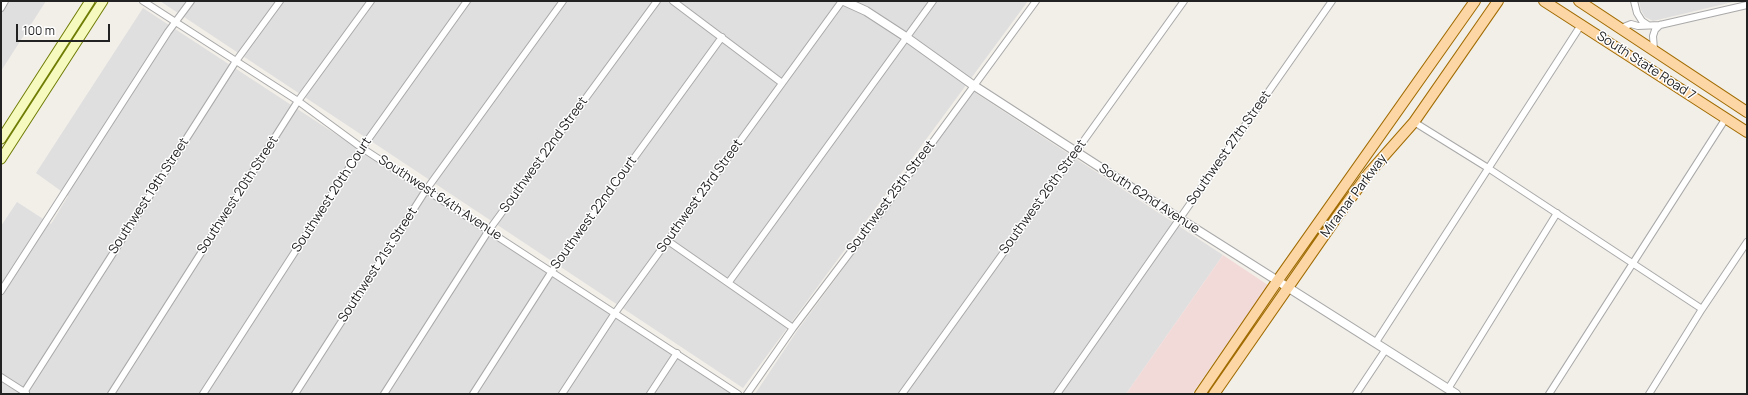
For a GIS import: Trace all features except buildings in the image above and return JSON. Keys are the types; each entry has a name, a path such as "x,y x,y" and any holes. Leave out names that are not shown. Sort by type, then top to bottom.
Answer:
{"main road":[{"path":"1,139 90,1"},
{"path":"1,159 103,1"},
{"name":"Miramar Parkway","path":"1200,394 1278,280 1475,1"},
{"name":"Miramar Parkway","path":"1214,394 1336,216 1369,174 1414,122 1498,1"},
{"name":"South State Road 7","path":"1544,1 1747,132"},
{"name":"South State Road 7","path":"1579,1 1747,112"},
{"path":"1700,101 1717,104 1729,100"},
{"path":"1726,118 1738,115 1747,116"}],"street":[{"path":"1,8 5,1"},
{"name":"Southwest 64th Avenue","path":"143,1 298,101 362,148 738,394"},
{"path":"1,291 191,1"},
{"name":"Southwest 19th Street","path":"25,393 236,61 280,1"},
{"name":"Southwest 20th Street","path":"111,394 298,101 371,1"},
{"name":"Southwest 20th Court","path":"203,394 362,148 467,1"},
{"name":"Southwest 21st Street","path":"295,394 426,190 563,1"},
{"name":"Southwest 22nd Street","path":"384,394 489,230 657,1"},
{"path":"673,1 722,36 782,83"},
{"name":"South 62nd Avenue","path":"843,1 866,11 906,37 973,85 1180,219 1288,286 1456,394"},
{"name":"Southwest 23rd Street","path":"562,394 615,313 843,1"},
{"path":"729,282 933,1"},
{"name":"Southwest 25th Street","path":"748,394 793,328 902,184 973,85 1036,1"},
{"name":"Southwest 26th Street","path":"902,394 1184,1"},
{"name":"Southwest 27th Street","path":"1057,394 1332,1"},
{"path":"1634,1 1637,13 1642,21 1648,25"},
{"path":"1621,28 1631,24 1660,25 1747,5"},
{"path":"1631,24 1637,13"},
{"path":"1376,342 1581,25"},
{"path":"1654,50 1654,33 1660,25"},
{"name":"Southwest 22nd Court","path":"473,394 552,271 722,36"},
{"path":"1549,394 1726,118"},
{"path":"1414,122 1633,262 1702,309"},
{"path":"1448,388 1557,213"},
{"path":"668,241 793,328"},
{"path":"1649,394 1702,309 1747,242"},
{"path":"1356,394 1386,349"},
{"path":"650,394 677,353"},
{"path":"1,377 25,393"}],"shaded area":[{"path":"1,1 46,1 1,71"},
{"path":"160,1 1028,1 743,388"},
{"path":"1639,1 1737,1 1653,21 1645,17 1641,10"},
{"path":"143,8 733,394 1,394 1,226 17,202 51,224 68,196 36,173"},
{"path":"974,92 1223,255 1126,394 755,394 797,331"},
{"path":"1223,255 1268,285 1192,394 1126,394"}]}
